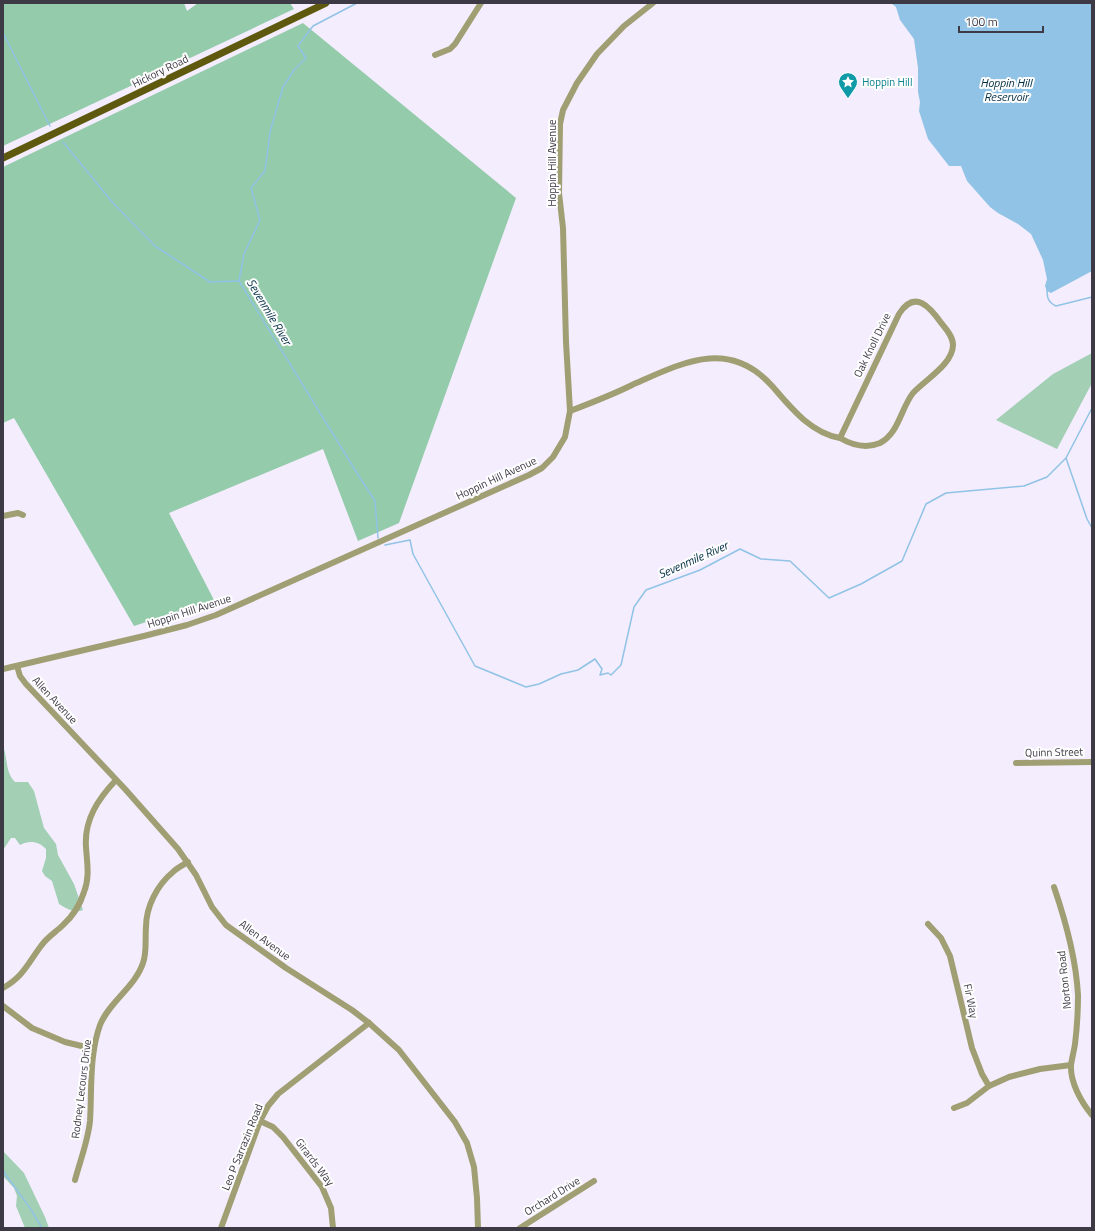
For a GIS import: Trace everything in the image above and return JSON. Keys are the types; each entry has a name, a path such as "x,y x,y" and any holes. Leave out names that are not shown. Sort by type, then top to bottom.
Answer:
{"main road":[{"name":"Hickory Road","path":"3,158 326,3"}],"street":[{"path":"435,55 450,49 455,44 481,3"},
{"name":"Hoppin Hill Avenue","path":"3,669 144,636 187,625 216,615 522,478 542,468 553,457 564,437 570,411 566,342 563,228 559,193 560,124 563,110 577,83 597,54 624,26 653,3"},
{"name":"Oak Knoll Drive","path":"570,411 596,402 680,364 715,357 743,363 759,374 794,411 820,431 840,438 848,443 862,446 874,445 886,439 894,429 912,395 950,358 953,345 951,336 934,312 927,305 920,302 914,302 908,303 903,308 887,337 840,438"},
{"path":"3,516 18,513 24,515"},
{"name":"Allen Avenue","path":"17,666 20,676 26,684 178,849 188,862 212,907 226,925 286,968 336,999 369,1023 399,1050 462,1133 467,1142 474,1167 478,1228"},
{"name":"Quinn Street","path":"1016,763 1092,762"},
{"path":"3,988 22,973 41,946 69,920 79,906 85,890 88,875 86,842 89,821 100,797 116,780"},
{"name":"Rodney Lecours Drive","path":"75,1180 90,1123 94,1049 101,1024 112,1006 134,979 143,964 146,948 148,908 159,888 172,872 188,862"},
{"name":"Norton Road","path":"1054,887 1071,944 1078,995 1075,1045 1071,1065 1073,1078 1084,1104 1092,1115"},
{"name":"Fir Way","path":"928,924 941,938 950,956 972,1048 982,1074 989,1086"},
{"path":"3,1006 32,1028 65,1042 94,1049"},
{"name":"Leo P Sarrazin Road","path":"221,1228 260,1121 268,1106 278,1094 369,1023"},
{"path":"954,1108 966,1103 989,1086 1009,1077 1040,1069 1071,1065"},
{"name":"Girards Way","path":"260,1121 273,1127 283,1137 322,1187 331,1208 333,1228"},
{"name":"Orchard Drive","path":"520,1228 594,1181"}],"green space":[{"path":"3,3 184,3 187,11 198,3 290,3 294,9 3,146"},
{"path":"303,23 516,198 399,523 358,541 323,449 169,513 214,600 134,626 14,418 3,423 3,167"},
{"path":"1092,353 1092,383 1057,449 996,420 1053,374"},
{"path":"3,746 8,770 12,778 15,782 28,782 34,791 44,828 56,844 58,855 74,884 83,910 73,911 59,904 52,881 45,876 42,871 46,858 46,849 43,846 34,842 27,842 20,845 15,838 11,838 3,850"},
{"path":"3,1151 24,1173 49,1228 25,1228 16,1206 17,1196 14,1188 3,1176"}],"water":[{"name":"Hoppin Hill Reservoir","path":"891,3 1092,3 1092,271 1051,293 1047,291 1045,286 1047,279 1043,260 1031,234 1018,224 990,207 967,181 961,166 949,166 928,139 919,111 920,102 918,92 918,68 914,39 900,20 896,7"}],"waterway":[{"name":"Sevenmile River","path":"357,3 313,26 298,46 306,58 294,70 283,87 270,132 265,171 251,188 260,220 244,254 239,281 375,501 378,538"},
{"path":"3,33 50,126"},
{"path":"63,142 113,203 155,246 210,282 239,281"},
{"path":"1047,288 1047,296 1049,301 1056,306 1092,297"},
{"name":"Sevenmile River","path":"385,545 410,540 413,554 475,666 526,687 539,684 561,674 578,670 595,659 602,669 600,675 608,673 611,675 621,665 634,607 646,590 700,570 740,549 761,559 790,561 829,598 861,584 902,561 926,504 946,493 1024,486 1047,477 1066,458 1092,408"},
{"name":"Sevenmile River","path":"1066,458 1087,519 1092,528"},
{"path":"3,1171 30,1208 42,1228"}],"place":[{"name":"Hoppin Hill","path":"848,99"}]}
